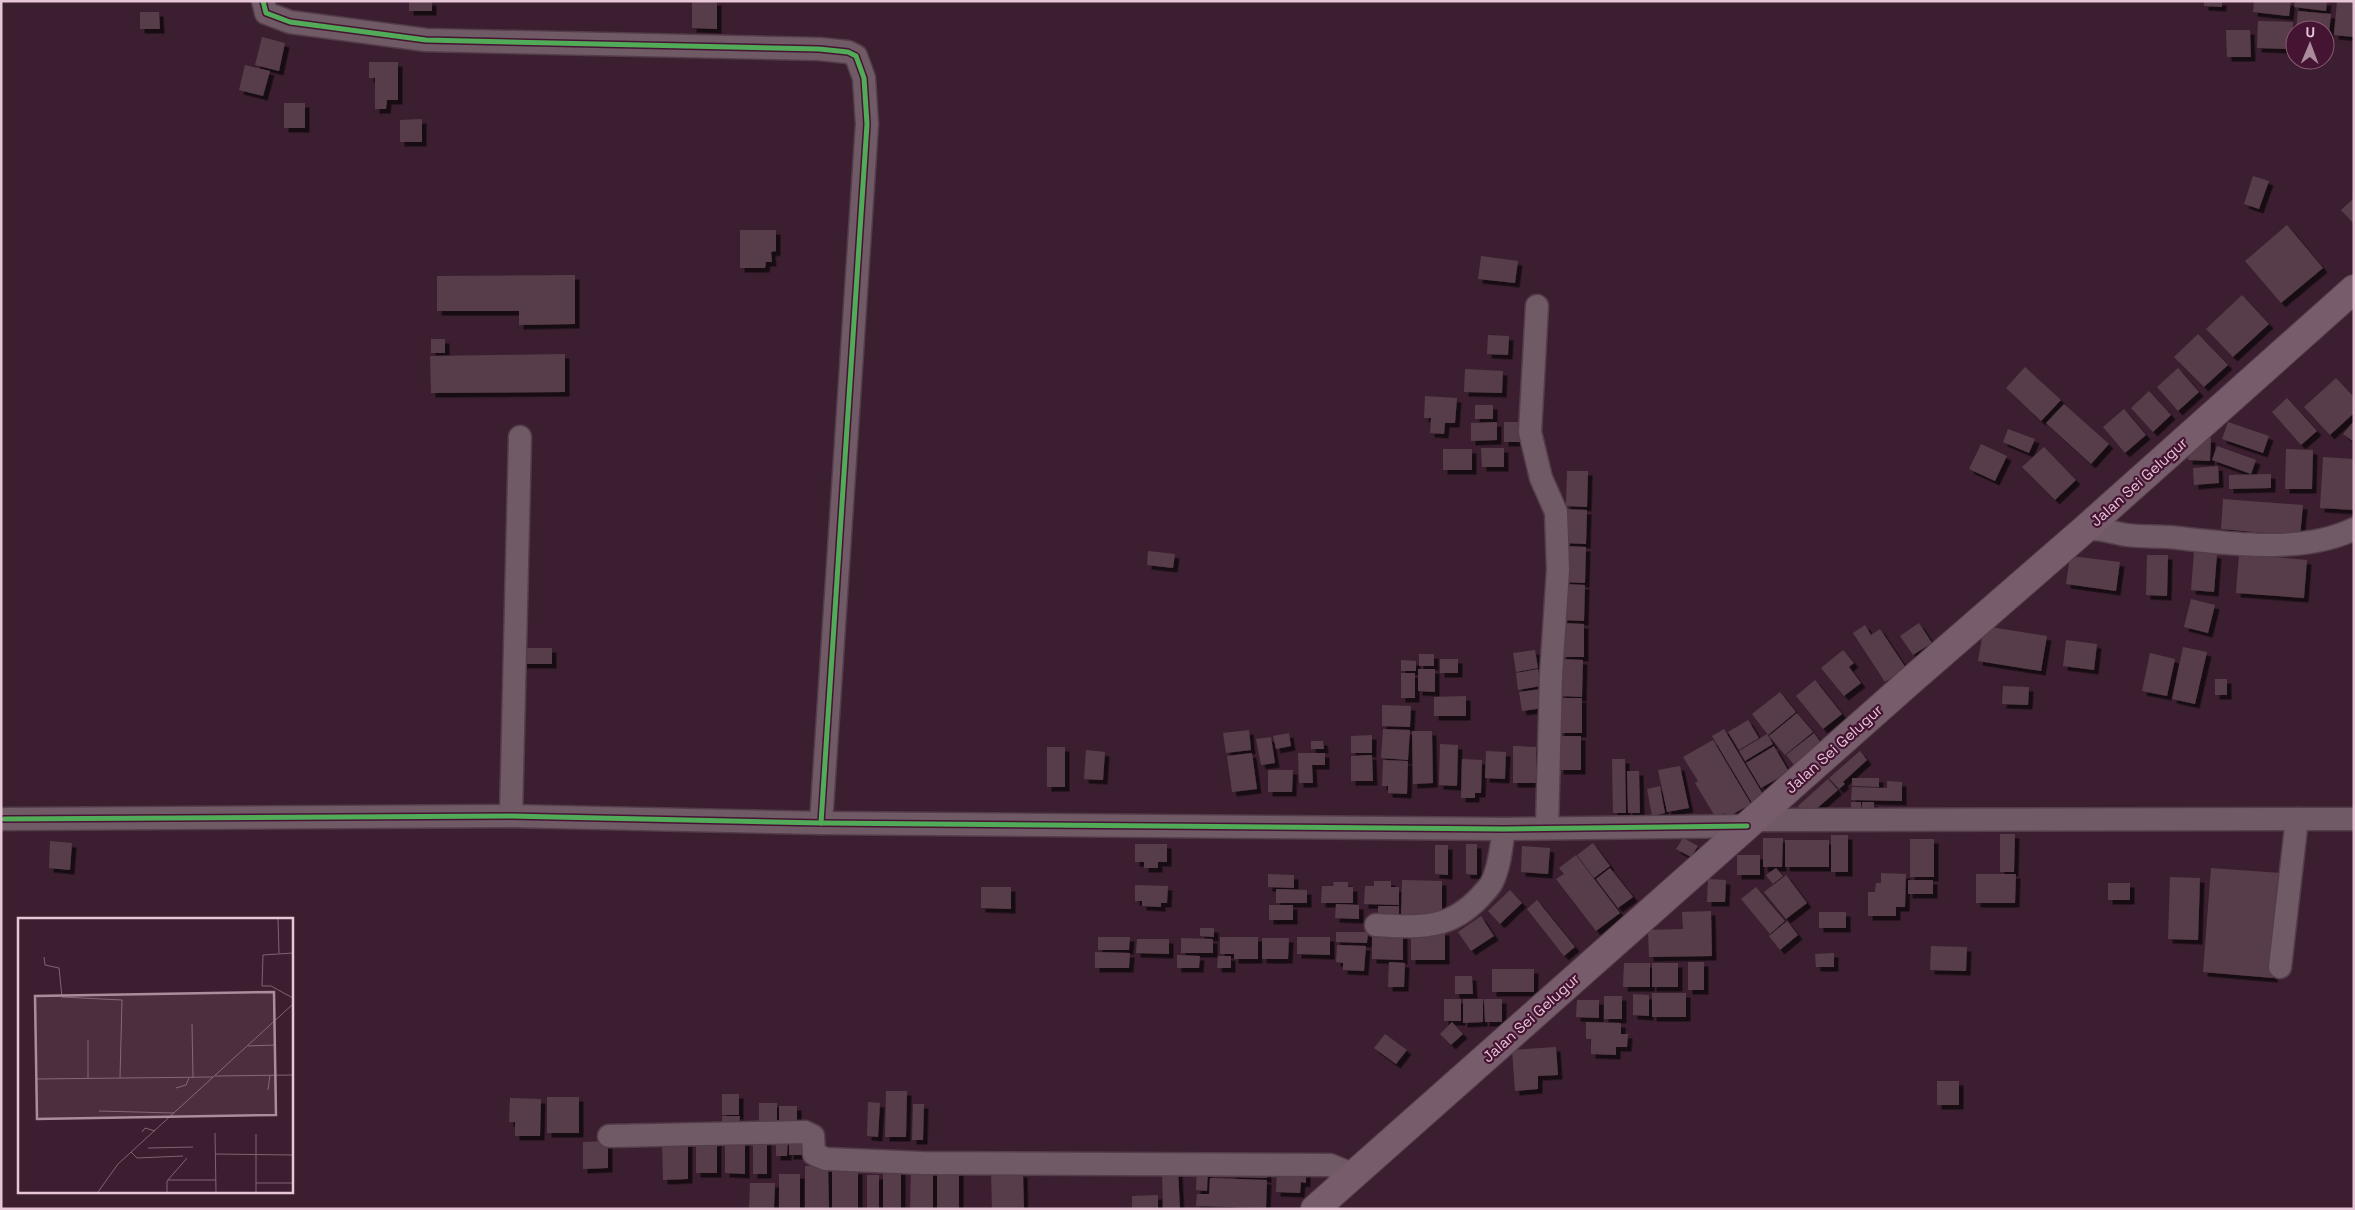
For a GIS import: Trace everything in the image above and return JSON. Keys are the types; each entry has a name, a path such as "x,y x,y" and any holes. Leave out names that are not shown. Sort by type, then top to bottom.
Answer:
{"main road":[{"name":"Jalan Sei Gelugur","path":"1314,1209 1908,683 2085,529 2354,289"}],"street":[{"path":"263,1 266,13 290,22 426,40 820,49 848,52 856,56 864,78 867,124 821,822"},
{"path":"1537,306 1530,432 1541,478 1556,512 1558,560 1551,674 1547,828"},
{"path":"511,816 520,437"},
{"path":"2085,529 2093,528 2128,536 2146,535 2215,542 2286,544 2341,536 2354,529"},
{"path":"4,819 511,816 821,822 1504,829 1751,823 2354,819"},
{"path":"2280,967 2297,819"},
{"path":"1376,925 1420,927 1450,921 1474,904 1492,884 1499,864 1504,829"},
{"path":"609,1136 805,1132 813,1136 814,1154 826,1159 922,1163 1330,1165 1354,1175"}],"building":[{"path":"409,1 432,1 432,11 409,11"},
{"path":"692,1 717,1 717,29 692,28"},
{"path":"2204,1 2222,1 2222,7 2204,6"},
{"path":"2254,1 2291,1 2289,16 2253,12"},
{"path":"2295,1 2327,1 2326,11 2294,7"},
{"path":"2337,1 2354,1 2354,37 2335,35"},
{"path":"2298,11 2331,14 2330,20 2297,20"},
{"path":"140,12 159,12 160,29 140,29"},
{"path":"2258,21 2285,22 2285,49 2257,48"},
{"path":"2226,30 2250,30 2251,57 2227,57"},
{"path":"262,37 285,43 279,71 255,65"},
{"path":"369,62 398,62 398,100 387,100 386,109 375,109 375,78 369,78"},
{"path":"245,65 270,71 263,96 239,90"},
{"path":"284,103 305,103 305,128 284,128"},
{"path":"422,119 422,142 400,142 400,120"},
{"path":"2253,176 2269,181 2259,209 2244,204"},
{"path":"2354,198 2354,224 2341,210"},
{"path":"2287,225 2323,268 2281,303 2245,261"},
{"path":"740,230 776,230 776,251 771,252 772,262 766,262 765,268 740,268"},
{"path":"1481,256 1518,261 1515,283 1478,279"},
{"path":"575,275 575,324 519,325 519,311 437,311 437,276"},
{"path":"2242,295 2269,324 2233,357 2206,329"},
{"path":"2198,334 2228,365 2204,387 2174,357"},
{"path":"1488,335 1509,336 1508,355 1487,354"},
{"path":"431,339 445,339 445,353 431,353"},
{"path":"565,354 565,392 431,393 430,356"},
{"path":"2025,367 2061,400 2041,421 2006,388"},
{"path":"2178,368 2199,392 2178,411 2157,387"},
{"path":"1465,369 1503,371 1502,393 1464,392"},
{"path":"2336,378 2354,397 2354,413 2330,435 2304,407"},
{"path":"2149,391 2171,415 2153,432 2131,408"},
{"path":"1425,396 1457,398 1455,423 1445,423 1444,434 1430,433 1431,418 1424,418"},
{"path":"2287,398 2317,431 2301,445 2272,412"},
{"path":"2064,404 2109,444 2091,464 2046,423"},
{"path":"1475,405 1493,405 1493,419 1475,419"},
{"path":"2124,409 2146,435 2125,453 2103,427"},
{"path":"2354,421 2354,442 2343,434"},
{"path":"1497,422 1497,440 1471,441 1471,423"},
{"path":"1504,422 1522,422 1522,442 1504,442"},
{"path":"2228,422 2269,436 2263,453 2222,439"},
{"path":"2008,429 2035,439 2029,453 2003,442"},
{"path":"2201,438 2211,438 2210,461 2188,460 2189,444 2201,444"},
{"path":"1981,444 2007,456 1995,481 1969,469"},
{"path":"2217,446 2256,460 2251,474 2212,460"},
{"path":"2044,447 2076,480 2055,500 2022,467"},
{"path":"1481,448 1504,448 1504,467 1482,467"},
{"path":"1443,449 1472,449 1472,470 1443,470"},
{"path":"2286,449 2313,450 2312,489 2285,489"},
{"path":"2323,457 2354,459 2354,510 2320,508"},
{"path":"2218,466 2219,483 2194,485 2193,468"},
{"path":"1567,471 1588,471 1587,507 1566,506"},
{"path":"2271,474 2271,488 2229,489 2229,475"},
{"path":"2223,499 2303,505 2300,536 2221,529"},
{"path":"1566,509 1587,510 1586,544 1565,543"},
{"path":"1565,546 1586,547 1585,583 1564,582"},
{"path":"1148,551 1175,554 1173,568 1147,565"},
{"path":"2194,552 2217,554 2214,592 2191,590"},
{"path":"2239,554 2307,560 2304,598 2236,593"},
{"path":"2147,555 2168,555 2167,596 2146,595"},
{"path":"2070,556 2120,562 2116,591 2066,584"},
{"path":"1564,584 1585,585 1584,621 1563,620"},
{"path":"2191,599 2215,605 2208,633 2184,627"},
{"path":"1563,623 1584,624 1584,657 1562,657"},
{"path":"1919,623 1932,643 1913,655 1900,636"},
{"path":"1865,625 1871,635 1880,629 1906,668 1885,682 1853,633"},
{"path":"1984,626 2047,636 2041,671 1978,661"},
{"path":"2066,640 2097,644 2094,670 2063,666"},
{"path":"2183,647 2207,652 2195,704 2172,699"},
{"path":"521,648 552,648 552,664 522,664"},
{"path":"1535,650 1538,668 1516,672 1513,653"},
{"path":"1843,650 1854,663 1849,667 1861,683 1844,696 1821,668"},
{"path":"2150,653 2175,659 2167,696 2142,691"},
{"path":"1419,654 1434,654 1434,666 1419,666"},
{"path":"1440,659 1458,659 1458,673 1440,673"},
{"path":"1562,659 1583,660 1582,697 1561,696"},
{"path":"1401,660 1416,661 1416,671 1401,671"},
{"path":"1418,669 1435,669 1435,692 1418,691"},
{"path":"1538,669 1541,686 1518,690 1516,673"},
{"path":"1401,673 1415,673 1415,698 1401,698"},
{"path":"2215,679 2227,679 2227,695 2215,695"},
{"path":"1815,680 1842,714 1823,729 1796,696"},
{"path":"2003,686 2029,687 2028,705 2002,704"},
{"path":"1541,689 1544,708 1522,711 1519,692"},
{"path":"1780,692 1796,712 1768,735 1752,714"},
{"path":"1466,696 1466,716 1434,716 1434,697"},
{"path":"1561,698 1582,698 1582,733 1560,733"},
{"path":"1382,705 1411,706 1410,727 1382,726"},
{"path":"1797,713 1813,732 1785,755 1769,736"},
{"path":"1748,720 1759,738 1739,750 1728,732"},
{"path":"1383,729 1410,730 1408,760 1381,758"},
{"path":"1724,729 1764,796 1752,803 1712,736"},
{"path":"1249,730 1251,750 1226,753 1223,733"},
{"path":"1412,731 1432,731 1433,783 1413,784"},
{"path":"1289,733 1291,746 1276,749 1273,736"},
{"path":"1814,733 1821,743 1794,765 1786,755"},
{"path":"1767,734 1773,744 1745,761 1739,751"},
{"path":"1372,735 1372,753 1351,753 1351,736"},
{"path":"1560,736 1581,736 1581,770 1559,770"},
{"path":"1271,737 1275,763 1261,765 1256,739"},
{"path":"1713,740 1751,804 1728,817 1725,813 1716,818 1695,783 1698,781 1683,757"},
{"path":"1311,741 1323,741 1324,749 1311,749"},
{"path":"1440,744 1458,745 1457,786 1439,785"},
{"path":"1513,746 1536,747 1536,783 1513,783"},
{"path":"1774,746 1789,772 1761,788 1746,763"},
{"path":"1047,747 1065,747 1065,787 1047,787"},
{"path":"1086,750 1105,752 1103,780 1084,779"},
{"path":"1486,751 1506,752 1505,779 1485,778"},
{"path":"1860,751 1867,760 1843,782 1845,784 1839,789 1829,778"},
{"path":"1252,753 1257,789 1232,792 1227,756"},
{"path":"1298,753 1325,753 1325,765 1312,765 1313,783 1299,783"},
{"path":"1372,755 1373,781 1351,781 1351,756"},
{"path":"1462,759 1482,760 1481,793 1475,793 1475,798 1461,798"},
{"path":"1612,759 1625,759 1626,813 1613,813"},
{"path":"1383,760 1408,761 1407,794 1388,793 1388,786 1382,786"},
{"path":"1680,766 1689,808 1667,812 1658,770"},
{"path":"1268,770 1293,770 1292,792 1268,792"},
{"path":"1627,771 1639,771 1640,813 1628,813"},
{"path":"1852,778 1879,778 1879,787 1852,786"},
{"path":"1828,779 1838,790 1815,810 1801,810 1798,806"},
{"path":"1887,781 1902,782 1902,801 1851,800 1852,787 1887,788"},
{"path":"1660,786 1665,813 1652,816 1647,789"},
{"path":"1851,802 1861,802 1861,811 1851,810"},
{"path":"1862,802 1874,802 1874,811 1862,811"},
{"path":"2000,834 2015,834 2014,872 2000,872"},
{"path":"1831,835 1848,835 1848,872 1831,872"},
{"path":"1683,838 1698,846 1691,857 1676,849"},
{"path":"1763,838 1783,838 1782,867 1763,867"},
{"path":"1910,839 1934,839 1934,877 1910,877"},
{"path":"1785,840 1829,840 1829,867 1785,867"},
{"path":"50,841 72,843 70,870 49,868"},
{"path":"1593,843 1610,866 1594,878 1577,855"},
{"path":"1135,844 1167,844 1167,862 1158,862 1158,868 1144,868 1144,862 1135,862"},
{"path":"1466,844 1477,844 1477,875 1466,874"},
{"path":"1435,845 1448,845 1448,875 1435,874"},
{"path":"1522,846 1550,848 1548,874 1521,872"},
{"path":"1576,855 1620,913 1596,931 1556,879 1564,874 1559,868"},
{"path":"1737,855 1760,855 1760,875 1737,875"},
{"path":"1610,868 1633,897 1618,908 1596,879"},
{"path":"1776,868 1783,876 1773,884 1766,875"},
{"path":"2211,868 2281,873 2273,978 2203,972"},
{"path":"1881,873 1906,874 1905,907 1896,907 1896,916 1868,916 1868,892 1875,892 1876,883 1881,883"},
{"path":"1268,874 1294,875 1294,888 1268,887"},
{"path":"1976,874 2016,874 2015,903 1976,903"},
{"path":"1786,875 1807,903 1786,919 1764,892"},
{"path":"2170,877 2200,878 2198,940 2168,939"},
{"path":"1708,879 1726,880 1725,902 1707,902"},
{"path":"1402,880 1442,881 1442,917 1401,917"},
{"path":"1908,880 1933,880 1933,894 1908,894"},
{"path":"1374,881 1391,881 1391,887 1399,887 1399,905 1364,904 1365,886 1374,886"},
{"path":"1333,882 1348,882 1348,887 1353,887 1353,903 1321,903 1322,886 1334,886"},
{"path":"2108,883 2130,883 2130,900 2108,900"},
{"path":"1135,885 1168,886 1167,903 1161,903 1161,907 1142,906 1142,901 1135,901"},
{"path":"981,887 1011,887 1011,909 981,908"},
{"path":"1756,887 1785,921 1770,934 1741,899"},
{"path":"1276,889 1307,890 1307,903 1276,903"},
{"path":"1510,890 1522,903 1500,924 1488,911"},
{"path":"1537,900 1575,947 1564,956 1527,909"},
{"path":"1336,904 1359,905 1359,919 1335,918"},
{"path":"1269,905 1293,905 1293,920 1269,920"},
{"path":"1378,906 1399,906 1399,917 1378,917"},
{"path":"1711,911 1712,956 1649,957 1648,930 1683,929 1682,912"},
{"path":"1819,912 1846,912 1846,928 1819,928"},
{"path":"1481,916 1494,936 1471,951 1458,932"},
{"path":"1787,921 1798,935 1780,950 1769,936"},
{"path":"1200,928 1214,928 1214,937 1200,936"},
{"path":"1411,931 1445,931 1445,960 1411,960"},
{"path":"1336,932 1368,932 1367,943 1336,942"},
{"path":"1372,932 1403,933 1403,960 1372,959"},
{"path":"1098,937 1130,937 1129,950 1098,950"},
{"path":"1220,937 1258,937 1258,959 1234,959 1234,954 1220,954"},
{"path":"1297,937 1330,937 1330,955 1297,954"},
{"path":"1181,938 1213,939 1213,953 1181,953"},
{"path":"1262,938 1289,938 1288,959 1262,959"},
{"path":"1137,939 1169,939 1169,954 1136,953"},
{"path":"1337,945 1366,946 1364,971 1343,970 1343,963 1336,962"},
{"path":"1931,946 1967,947 1966,971 1930,970"},
{"path":"1095,952 1130,953 1129,968 1095,968"},
{"path":"1834,953 1834,967 1816,967 1815,954"},
{"path":"1177,955 1200,956 1199,968 1177,968"},
{"path":"1218,956 1231,956 1231,968 1217,968"},
{"path":"1389,962 1405,963 1404,987 1388,987"},
{"path":"1688,962 1704,962 1704,990 1688,990"},
{"path":"1624,963 1650,963 1650,987 1623,987"},
{"path":"1652,963 1678,963 1678,987 1652,987"},
{"path":"1492,969 1534,969 1534,992 1492,992"},
{"path":"1455,976 1472,976 1473,994 1455,994"},
{"path":"1652,993 1686,993 1686,1017 1652,1017"},
{"path":"1633,994 1649,995 1649,1016 1633,1015"},
{"path":"1604,996 1622,996 1622,1019 1604,1019"},
{"path":"1444,999 1461,999 1461,1021 1444,1021"},
{"path":"1463,999 1483,999 1483,1022 1463,1023"},
{"path":"1484,999 1502,999 1502,1022 1485,1022"},
{"path":"1577,1000 1599,1000 1599,1018 1576,1017"},
{"path":"1452,1022 1463,1034 1451,1045 1440,1034"},
{"path":"1586,1022 1621,1023 1621,1034 1628,1034 1627,1047 1616,1047 1616,1055 1591,1054 1591,1039 1586,1039"},
{"path":"1385,1034 1407,1050 1396,1064 1374,1048"},
{"path":"1556,1047 1558,1075 1538,1076 1538,1089 1515,1091 1512,1050"},
{"path":"1937,1081 1959,1081 1959,1105 1937,1105"},
{"path":"886,1091 907,1091 906,1137 885,1137"},
{"path":"722,1094 739,1094 739,1115 722,1115"},
{"path":"547,1097 579,1097 579,1133 547,1133"},
{"path":"510,1098 541,1099 540,1136 515,1136 515,1122 509,1122"},
{"path":"868,1102 880,1103 878,1137 867,1136"},
{"path":"759,1103 777,1103 777,1127 759,1127"},
{"path":"913,1104 924,1104 923,1140 912,1140"},
{"path":"779,1106 797,1106 797,1127 779,1126"},
{"path":"722,1116 740,1116 739,1124 722,1124"},
{"path":"725,1136 745,1136 745,1174 725,1173"},
{"path":"776,1136 788,1136 787,1156 776,1156"},
{"path":"789,1136 804,1136 804,1155 789,1155"},
{"path":"696,1137 717,1137 717,1173 696,1173"},
{"path":"753,1137 767,1137 767,1174 753,1174"},
{"path":"662,1140 688,1140 688,1179 663,1180"},
{"path":"608,1141 608,1168 583,1169 583,1142"},
{"path":"1231,1165 1267,1166 1267,1178 1231,1177"},
{"path":"805,1166 828,1166 829,1209 805,1209"},
{"path":"1197,1166 1208,1166 1207,1191 1196,1190"},
{"path":"883,1168 901,1168 901,1209 883,1209"},
{"path":"832,1170 858,1170 858,1209 832,1209"},
{"path":"911,1170 933,1171 933,1209 910,1209"},
{"path":"1162,1170 1178,1170 1180,1209 1163,1209"},
{"path":"1277,1170 1306,1171 1306,1183 1301,1182 1300,1193 1276,1192"},
{"path":"937,1171 959,1171 959,1209 937,1209"},
{"path":"991,1173 1023,1173 1024,1209 992,1209"},
{"path":"779,1174 800,1174 800,1209 779,1209"},
{"path":"867,1175 879,1175 879,1209 867,1209"},
{"path":"1210,1178 1267,1180 1266,1208 1196,1206 1197,1194 1209,1194"},
{"path":"750,1183 775,1183 774,1209 749,1209"},
{"path":"1158,1195 1158,1209 1132,1209 1132,1196"}],"cycle path":[{"path":"263,1 266,13 290,22 426,40 819,49 848,52 856,56 864,78 867,124 821,823"},
{"path":"4,819 511,816 821,823 1504,829 1747,826"}]}
